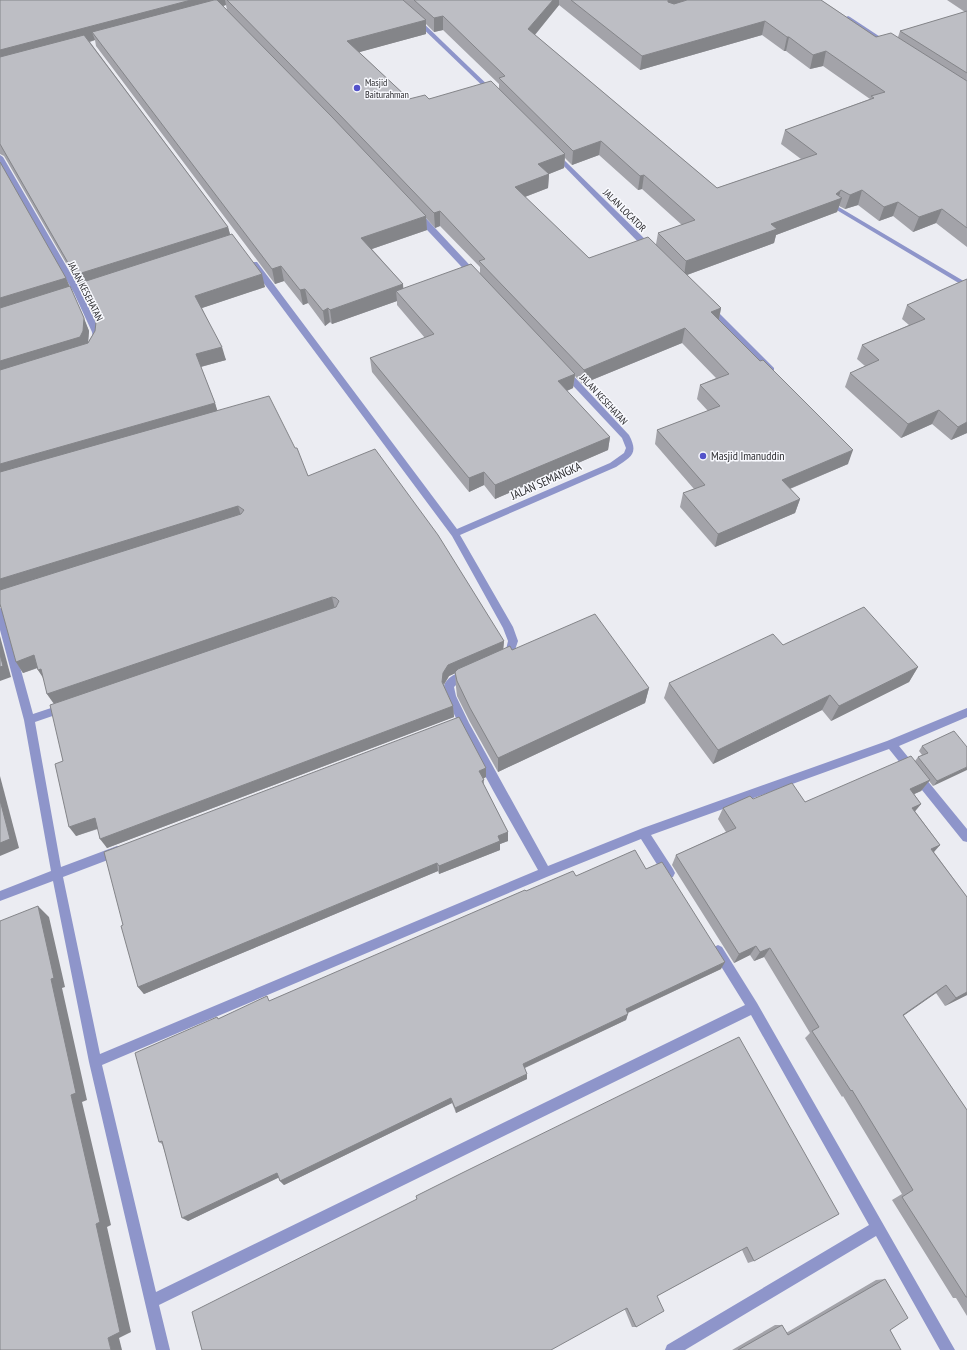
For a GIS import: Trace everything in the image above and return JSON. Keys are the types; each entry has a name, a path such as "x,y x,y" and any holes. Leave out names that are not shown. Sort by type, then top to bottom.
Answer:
{"street":[{"path":"839,13 893,48"},
{"path":"412,16 500,100"},
{"name":"JALAN LOCATOR","path":"550,149 657,256"},
{"name":"JALAN KESEHATAN","path":"0,157 78,293 96,332 97,338 92,350"},
{"path":"836,208 967,286"},
{"path":"414,210 479,280"},
{"path":"247,256 455,534 508,627 514,641 509,656 496,662"},
{"path":"702,301 776,374"},
{"name":"JALAN KESEHATAN","path":"561,367 626,437"},
{"name":"JALAN SEMANGKA","path":"455,534 613,465 628,455 630,448 626,437"},
{"path":"0,612 29,720 57,874 95,1062 163,1350"},
{"path":"474,671 454,680 449,686 458,721 544,872"},
{"path":"29,720 74,704"},
{"path":"95,1062 544,872 643,832 891,744 967,712"},
{"path":"891,744 967,837"},
{"path":"643,832 677,886"},
{"path":"0,896 131,846"},
{"path":"711,940 753,1007 948,1350"},
{"path":"152,1302 753,1007"},
{"path":"672,1350 878,1227"}],"building":[{"path":"0,0 191,0 0,50"},
{"path":"217,0 332,117 426,216 361,238 403,284 330,310 328,308 323,311 305,289 300,290 281,266 272,269 92,32"},
{"path":"227,0 403,0 426,20 347,41 409,99 425,95 429,99 491,81 565,154 538,164 549,174 515,187 589,258 648,237 721,308 711,312 760,361 763,360 853,450 782,480 800,499 718,534 683,493 705,485 657,430 720,406 700,385 729,374 685,328 584,370 479,261 485,259 440,211 434,213"},
{"path":"414,0 553,0 528,29 717,188 817,154 785,130 874,98 871,96 885,92 826,51 813,55 765,21 642,56 571,0 668,0 668,2 674,4 687,0 821,0 876,37 891,33 967,81 967,228 942,209 919,217 898,202 884,207 862,190 850,195 841,190 836,194 842,198 771,224 777,229 686,261 658,233 695,220 644,175 640,176 601,141 573,151 499,78 505,76 443,16 434,18"},
{"path":"967,11 967,73 900,31"},
{"path":"84,35 228,227 75,275 0,144 0,57"},
{"path":"0,162 66,278 0,298"},
{"path":"232,234 262,274 195,296 222,347 196,354 215,403 0,464 0,370 88,343 95,331 96,322 80,283"},
{"path":"471,264 575,374 558,381 610,437 495,485 484,472 469,478 370,358 434,334 396,291"},
{"path":"967,279 967,422 958,427 939,410 908,424 850,373 879,360 862,345 925,319 907,305"},
{"path":"70,286 84,318 83,331 80,337 0,361 0,308"},
{"path":"269,396 295,448 297,448 308,476 375,449 438,535 504,641 448,665 443,673 442,682 453,706 100,839 95,818 69,827 55,764 63,761 50,705 336,607 339,601 332,597 47,694 41,669 38,670 34,655 16,662 0,604 0,590 241,514 244,510 238,506 0,579 0,472"},
{"path":"864,607 918,667 839,706 830,695 718,750 669,683 773,634 783,645"},
{"path":"595,614 649,688 498,758 470,708 457,681 455,672 458,669 510,646 512,650"},
{"path":"0,654 3,666 0,667"},
{"path":"459,717 486,768 479,771 484,780 482,781 508,832 498,836 500,841 439,866 437,863 138,987 121,926 123,925 104,852"},
{"path":"954,731 967,747 967,767 937,781 918,757 928,753 922,746"},
{"path":"911,756 930,780 910,789 921,804 912,808 940,845 931,849 967,897 967,992 956,998 946,985 903,1015 967,1110 967,1297 902,1197 913,1190 852,1090 851,1091 812,1031 819,1027 770,948 760,952 756,946 739,954 676,855 736,828 723,808 750,796 753,799 792,783 805,802"},
{"path":"0,800 10,839 0,843"},
{"path":"635,850 646,869 662,862 725,962 626,1009 628,1014 523,1064 527,1074 455,1108 451,1098 280,1181 277,1173 182,1218 162,1141 159,1142 135,1053 217,1017 218,1019 267,996 269,1001 525,890 526,891 573,871 576,876"},
{"path":"38,906 54,978 51,979 76,1093 71,1095 100,1222 96,1224 120,1332 108,1338 111,1350 0,1350 0,921"},
{"path":"739,1037 839,1214 754,1261 747,1247 657,1296 664,1311 636,1327 627,1308 551,1350 202,1350 192,1312 417,1199 416,1196"},
{"path":"885,1279 908,1318 890,1330 901,1350 738,1350 782,1325 788,1335"}],"place":[{"name":"Masjid Baiturahman","path":"357,88"},
{"name":"Masjid Imanuddin","path":"703,456"}]}
